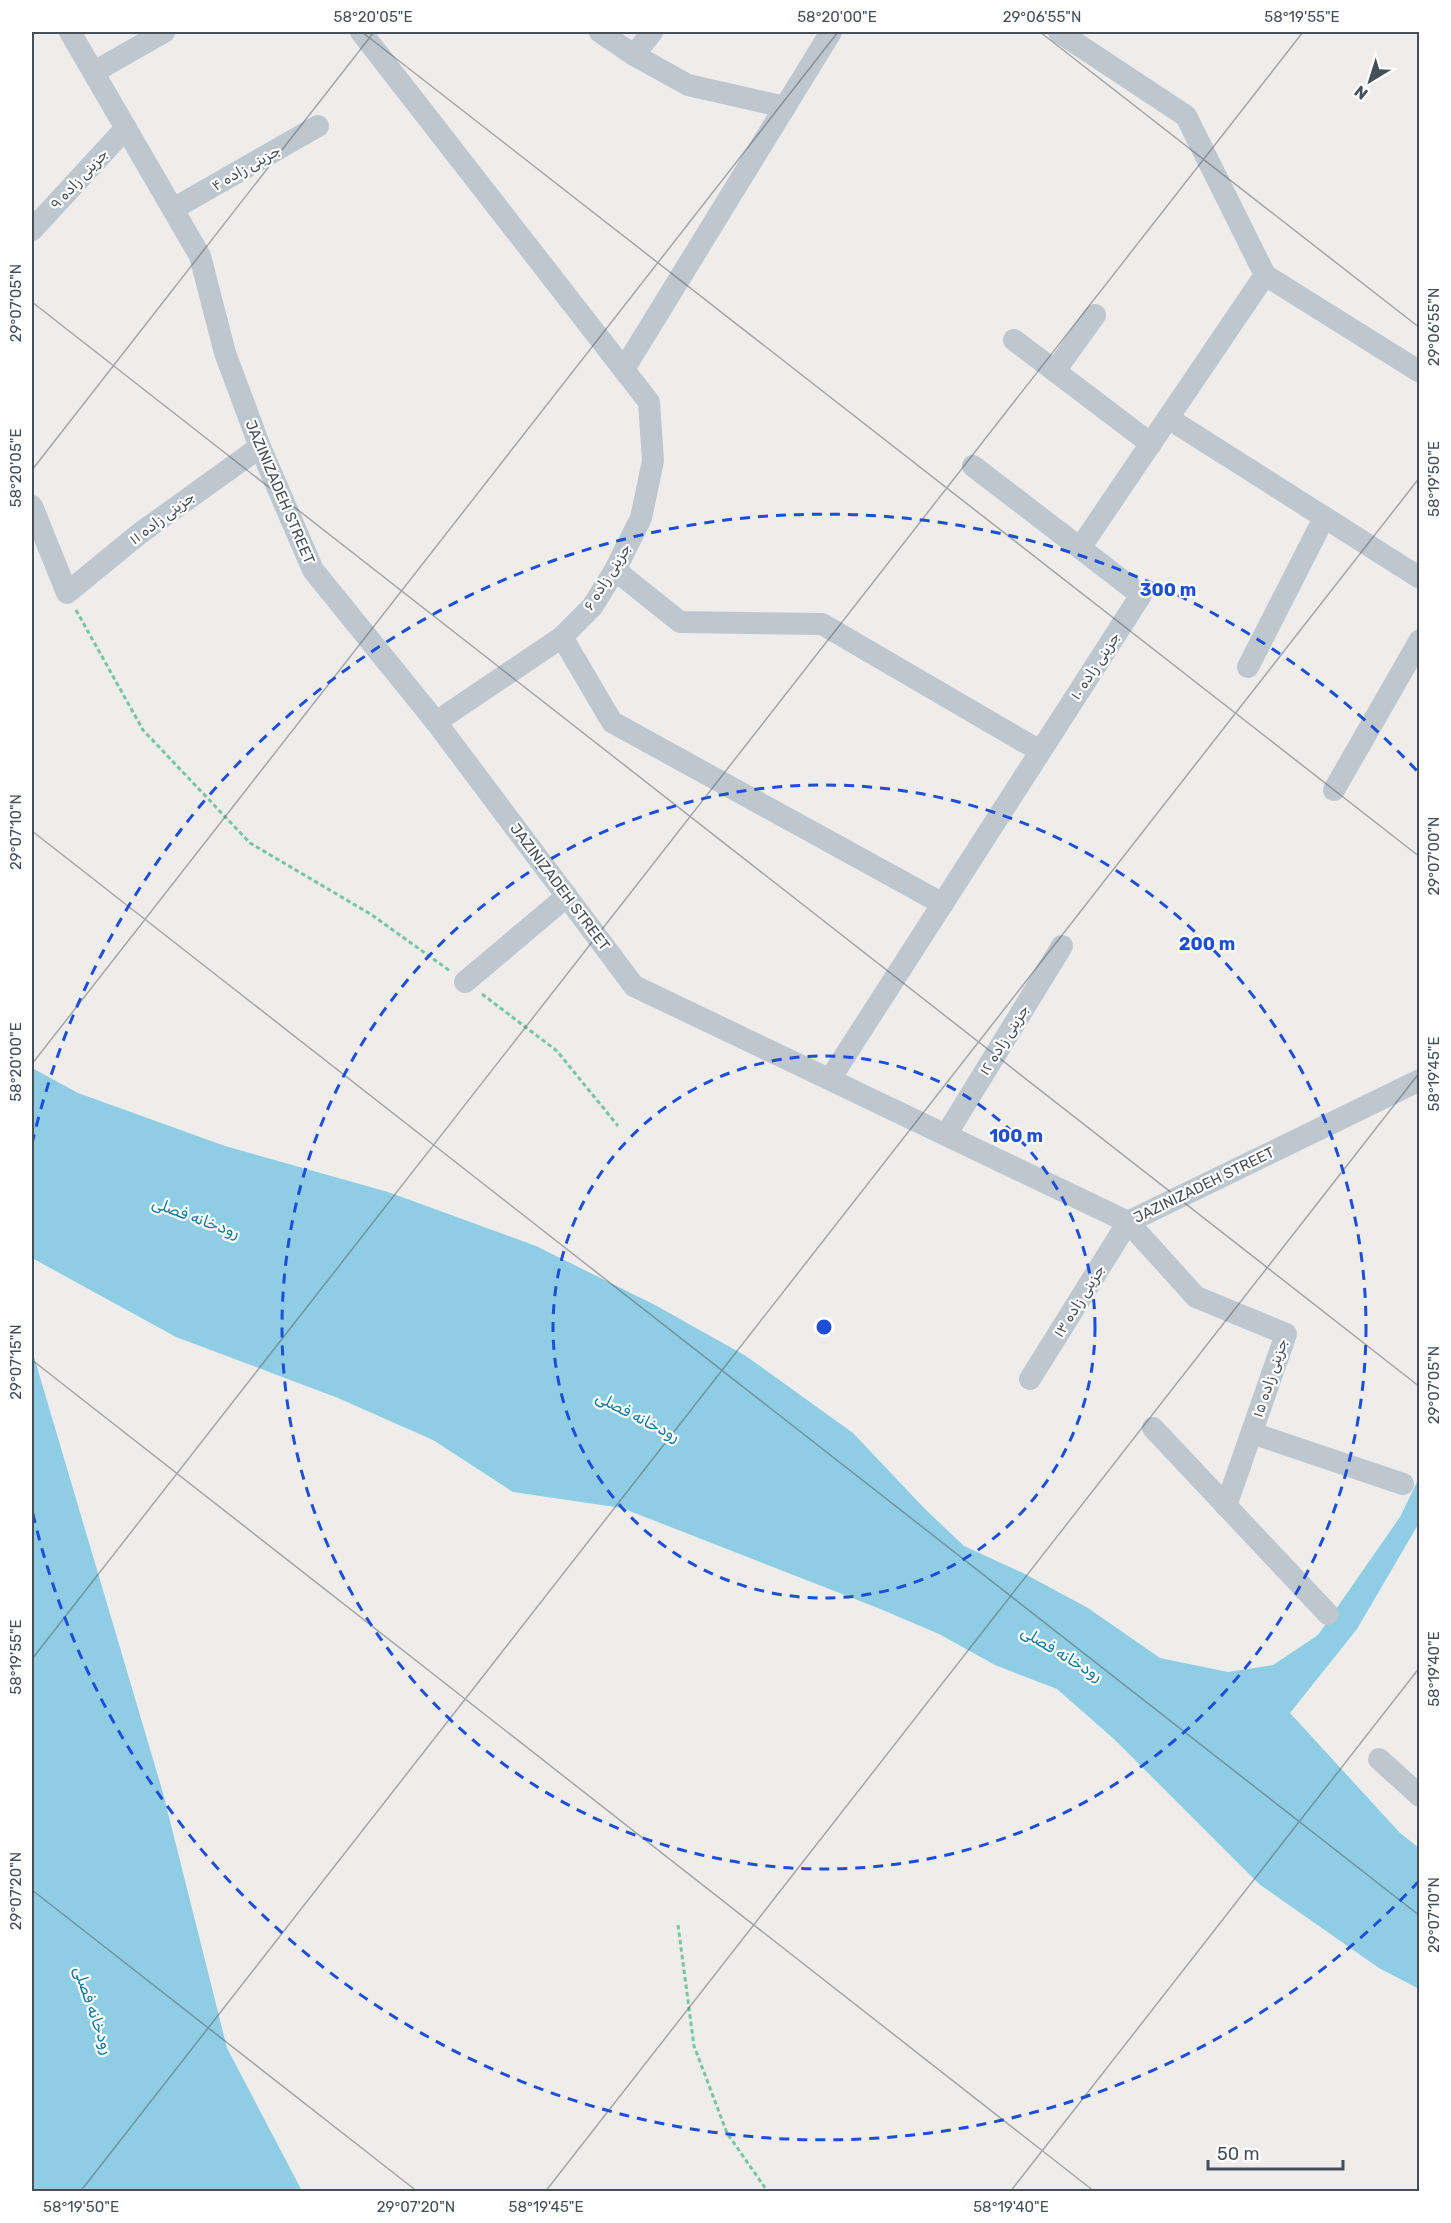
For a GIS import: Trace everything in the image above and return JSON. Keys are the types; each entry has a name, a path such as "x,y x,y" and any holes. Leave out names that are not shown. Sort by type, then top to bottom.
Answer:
{"street":[{"name":"JAZINIZADEH STREET","path":"70,32 200,256 225,353 260,447 313,570 436,722 634,986 1128,1222 1419,1080"},
{"path":"94,72 164,32"},
{"name":"جزینی زاده ۶","path":"361,32 649,402 653,460 641,518 615,570 592,607 562,638 436,722"},
{"path":"600,32 634,55 688,85 785,107"},
{"path":"634,55 652,32"},
{"path":"624,369 831,32"},
{"path":"1059,32 1186,116 1265,275 1419,372"},
{"name":"جزینی زاده ۴","path":"173,209 318,126"},
{"name":"جزینی زاده ۹","path":"32,230 126,128"},
{"path":"973,466 1080,548 1265,275"},
{"path":"1055,371 1095,315"},
{"path":"1014,340 1151,444"},
{"path":"1168,418 1419,578"},
{"name":"جزینی زاده ۱۱","path":"67,593 139,534 260,447"},
{"path":"32,506 67,593"},
{"path":"1248,667 1324,518"},
{"name":"جزینی زاده ۱۰","path":"830,1079 1141,595 1080,548"},
{"path":"615,570 680,622 822,624 1040,751"},
{"path":"562,638 612,722 942,904"},
{"path":"1334,790 1419,640"},
{"path":"465,982 567,896"},
{"name":"جزینی زاده ۱۲","path":"946,1135 1062,946"},
{"name":"جزینی زاده ۱۳","path":"1030,1380 1128,1222"},
{"name":"جزینی زاده ۱۵","path":"1128,1222 1196,1297 1287,1334 1226,1506"},
{"path":"1153,1428 1328,1614"},
{"path":"1252,1433 1403,1484"},
{"path":"1379,1759 1419,1796"}],"path":[{"path":"67,593 143,730 250,843 372,915 557,1051 618,1126"},
{"path":"678,1925 694,2046 727,2133 768,2192"}],"water":[{"name":"رودخانه فصلی","path":"32,1068 78,1093 225,1146 388,1192 536,1246 655,1305 746,1356 853,1433 925,1509 964,1546 1025,1574 1088,1608 1160,1658 1228,1672 1273,1665 1318,1635 1400,1517 1419,1478 1419,1523 1357,1629 1290,1713 1400,1833 1419,1848 1419,1989 1379,1968 1259,1884 1114,1739 1057,1689 995,1665 939,1634 878,1608 622,1508 513,1492 433,1440 338,1398 176,1337 32,1258"},
{"name":"رودخانه فصلی","path":"32,1350 163,1793 227,2048 302,2191 32,2191"}]}
